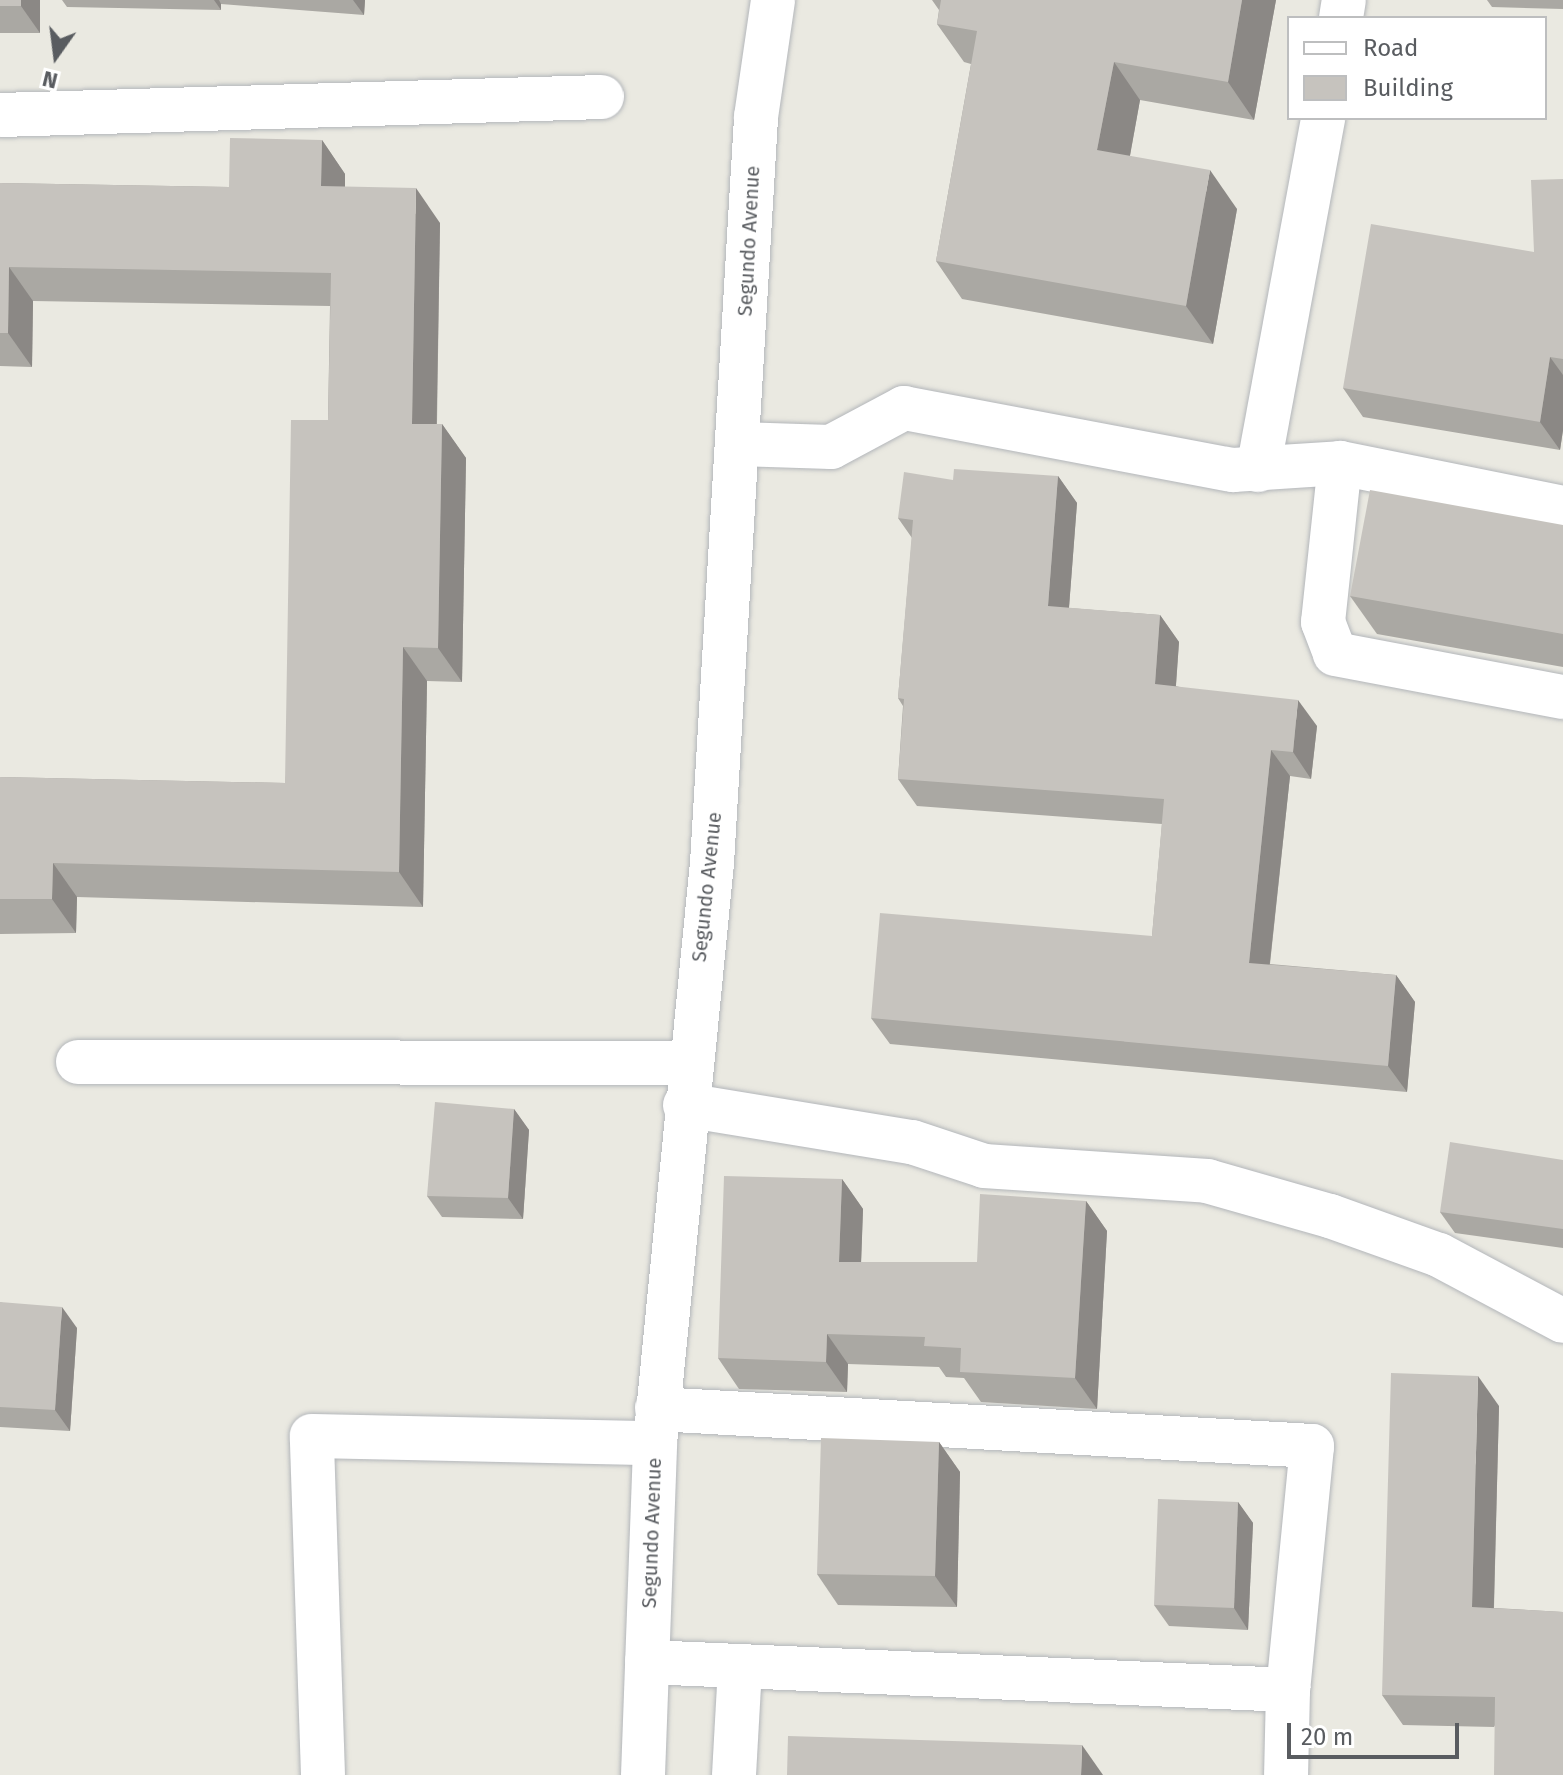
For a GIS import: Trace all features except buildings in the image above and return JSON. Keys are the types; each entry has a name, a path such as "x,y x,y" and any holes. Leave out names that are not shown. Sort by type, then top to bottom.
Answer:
{"street":[{"name":"Segundo Avenue","path":"643,1775 656,1426 686,1084 712,863 756,117 773,0"},
{"path":"0,115 602,97"},
{"path":"1258,470 1323,120"},
{"path":"738,444 831,447 904,408 1233,470 1340,463 1563,508"},
{"path":"1340,463 1323,622 1335,654 1563,697"},
{"path":"78,1062 686,1084 912,1142 984,1166 1207,1181 1330,1216 1439,1255 1563,1321"},
{"path":"323,1775 312,1436 656,1426 1312,1446 1288,1690 1286,1775"},
{"path":"647,1662 1288,1690"},
{"path":"734,1775 740,1666"}]}
